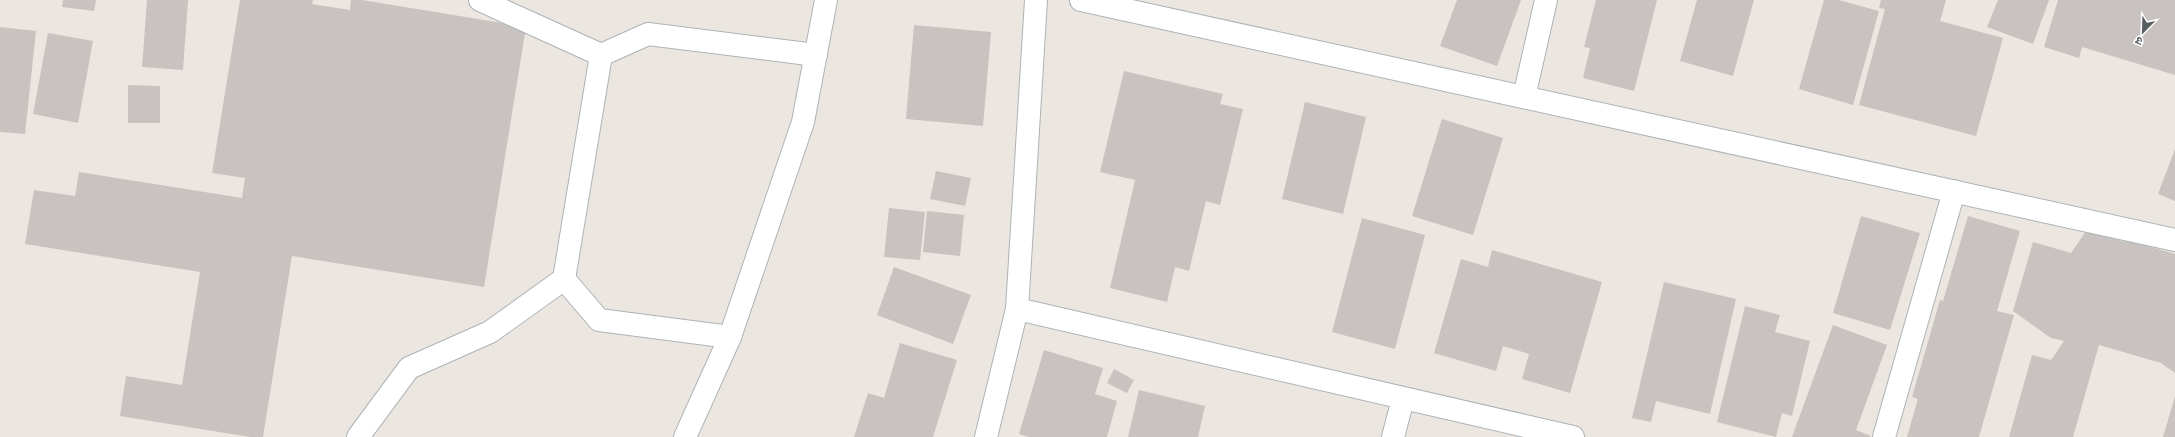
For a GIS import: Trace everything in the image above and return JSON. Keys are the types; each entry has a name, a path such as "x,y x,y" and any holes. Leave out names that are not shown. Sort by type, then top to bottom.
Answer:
{"street":[{"path":"480,0 601,54 648,34 816,54"},
{"path":"686,437 730,337 803,122 826,0"},
{"path":"986,437 1017,309 1036,0"},
{"path":"1081,0 2175,240"},
{"path":"1524,98 1546,0"},
{"path":"358,437 409,368 490,332 564,279 601,54"},
{"path":"1884,437 1954,191"},
{"path":"564,279 599,320 730,337"},
{"path":"1017,309 1573,437"},
{"path":"1393,437 1403,399"}],"building":[{"path":"63,0 96,0 94,11 62,7"},
{"path":"147,0 188,0 183,70 142,67"},
{"path":"240,0 313,0 312,4 350,10 351,0 362,0 526,27 484,287 292,256 263,437 250,437 120,416 126,376 182,385 200,272 25,244 34,190 75,196 79,172 242,198 245,178 212,173"},
{"path":"1457,0 1521,0 1497,66 1440,46"},
{"path":"1596,0 1657,0 1634,91 1583,78 1590,48 1584,47"},
{"path":"1697,0 1754,0 1733,76 1680,61"},
{"path":"1824,0 1839,0 1879,11 1853,105 1799,89"},
{"path":"1881,0 1946,0 1940,21 2003,38 1976,136 1859,105 1885,9 1879,8"},
{"path":"1998,0 2049,0 2033,44 1987,27"},
{"path":"2058,0 2175,0 2175,75 2082,47 2079,58 2044,47"},
{"path":"914,25 991,32 983,126 906,119"},
{"path":"0,27 36,31 25,134 0,132"},
{"path":"48,33 93,41 78,123 33,114"},
{"path":"1124,71 1223,94 1220,104 1243,109 1220,205 1206,201 1189,271 1175,267 1167,302 1110,288 1135,180 1100,172"},
{"path":"128,85 160,86 160,123 128,123"},
{"path":"1305,102 1366,117 1343,214 1282,199"},
{"path":"1442,119 1503,138 1473,235 1412,216"},
{"path":"2175,149 2175,201 2158,194"},
{"path":"936,171 971,178 965,206 930,199"},
{"path":"889,208 925,212 920,260 884,257"},
{"path":"927,211 964,215 960,256 923,252"},
{"path":"1861,216 1920,233 1890,330 1833,313"},
{"path":"1968,216 2020,231 1997,311 2014,315 1979,437 1907,437 1918,399 1912,397 1940,300 1943,301"},
{"path":"1362,218 1425,235 1395,349 1332,332"},
{"path":"2086,231 2125,242 2119,238 2175,254 2175,373 2161,363 2099,345 2073,437 2009,437 2032,355 2051,360 2064,341 2051,338 2013,311 2033,242 2071,253"},
{"path":"1492,250 1602,282 1570,393 1522,379 1529,354 1503,346 1496,371 1434,353 1461,259 1488,267"},
{"path":"894,267 971,295 953,344 877,315"},
{"path":"1664,282 1736,299 1710,414 1656,401 1651,422 1632,418"},
{"path":"1745,306 1780,315 1775,332 1810,341 1792,416 1782,413 1776,437 1717,422"},
{"path":"1833,325 1887,345 1856,430 1871,436 1792,437"},
{"path":"900,343 957,360 933,437 854,437 868,393 884,398"},
{"path":"1044,350 1103,368 1095,394 1117,401 1107,437 1029,437 1019,434"},
{"path":"1114,369 1134,380 1127,393 1107,383"},
{"path":"1139,390 1205,406 1198,437 1128,437"},
{"path":"2175,396 2175,437 2163,437"}]}
